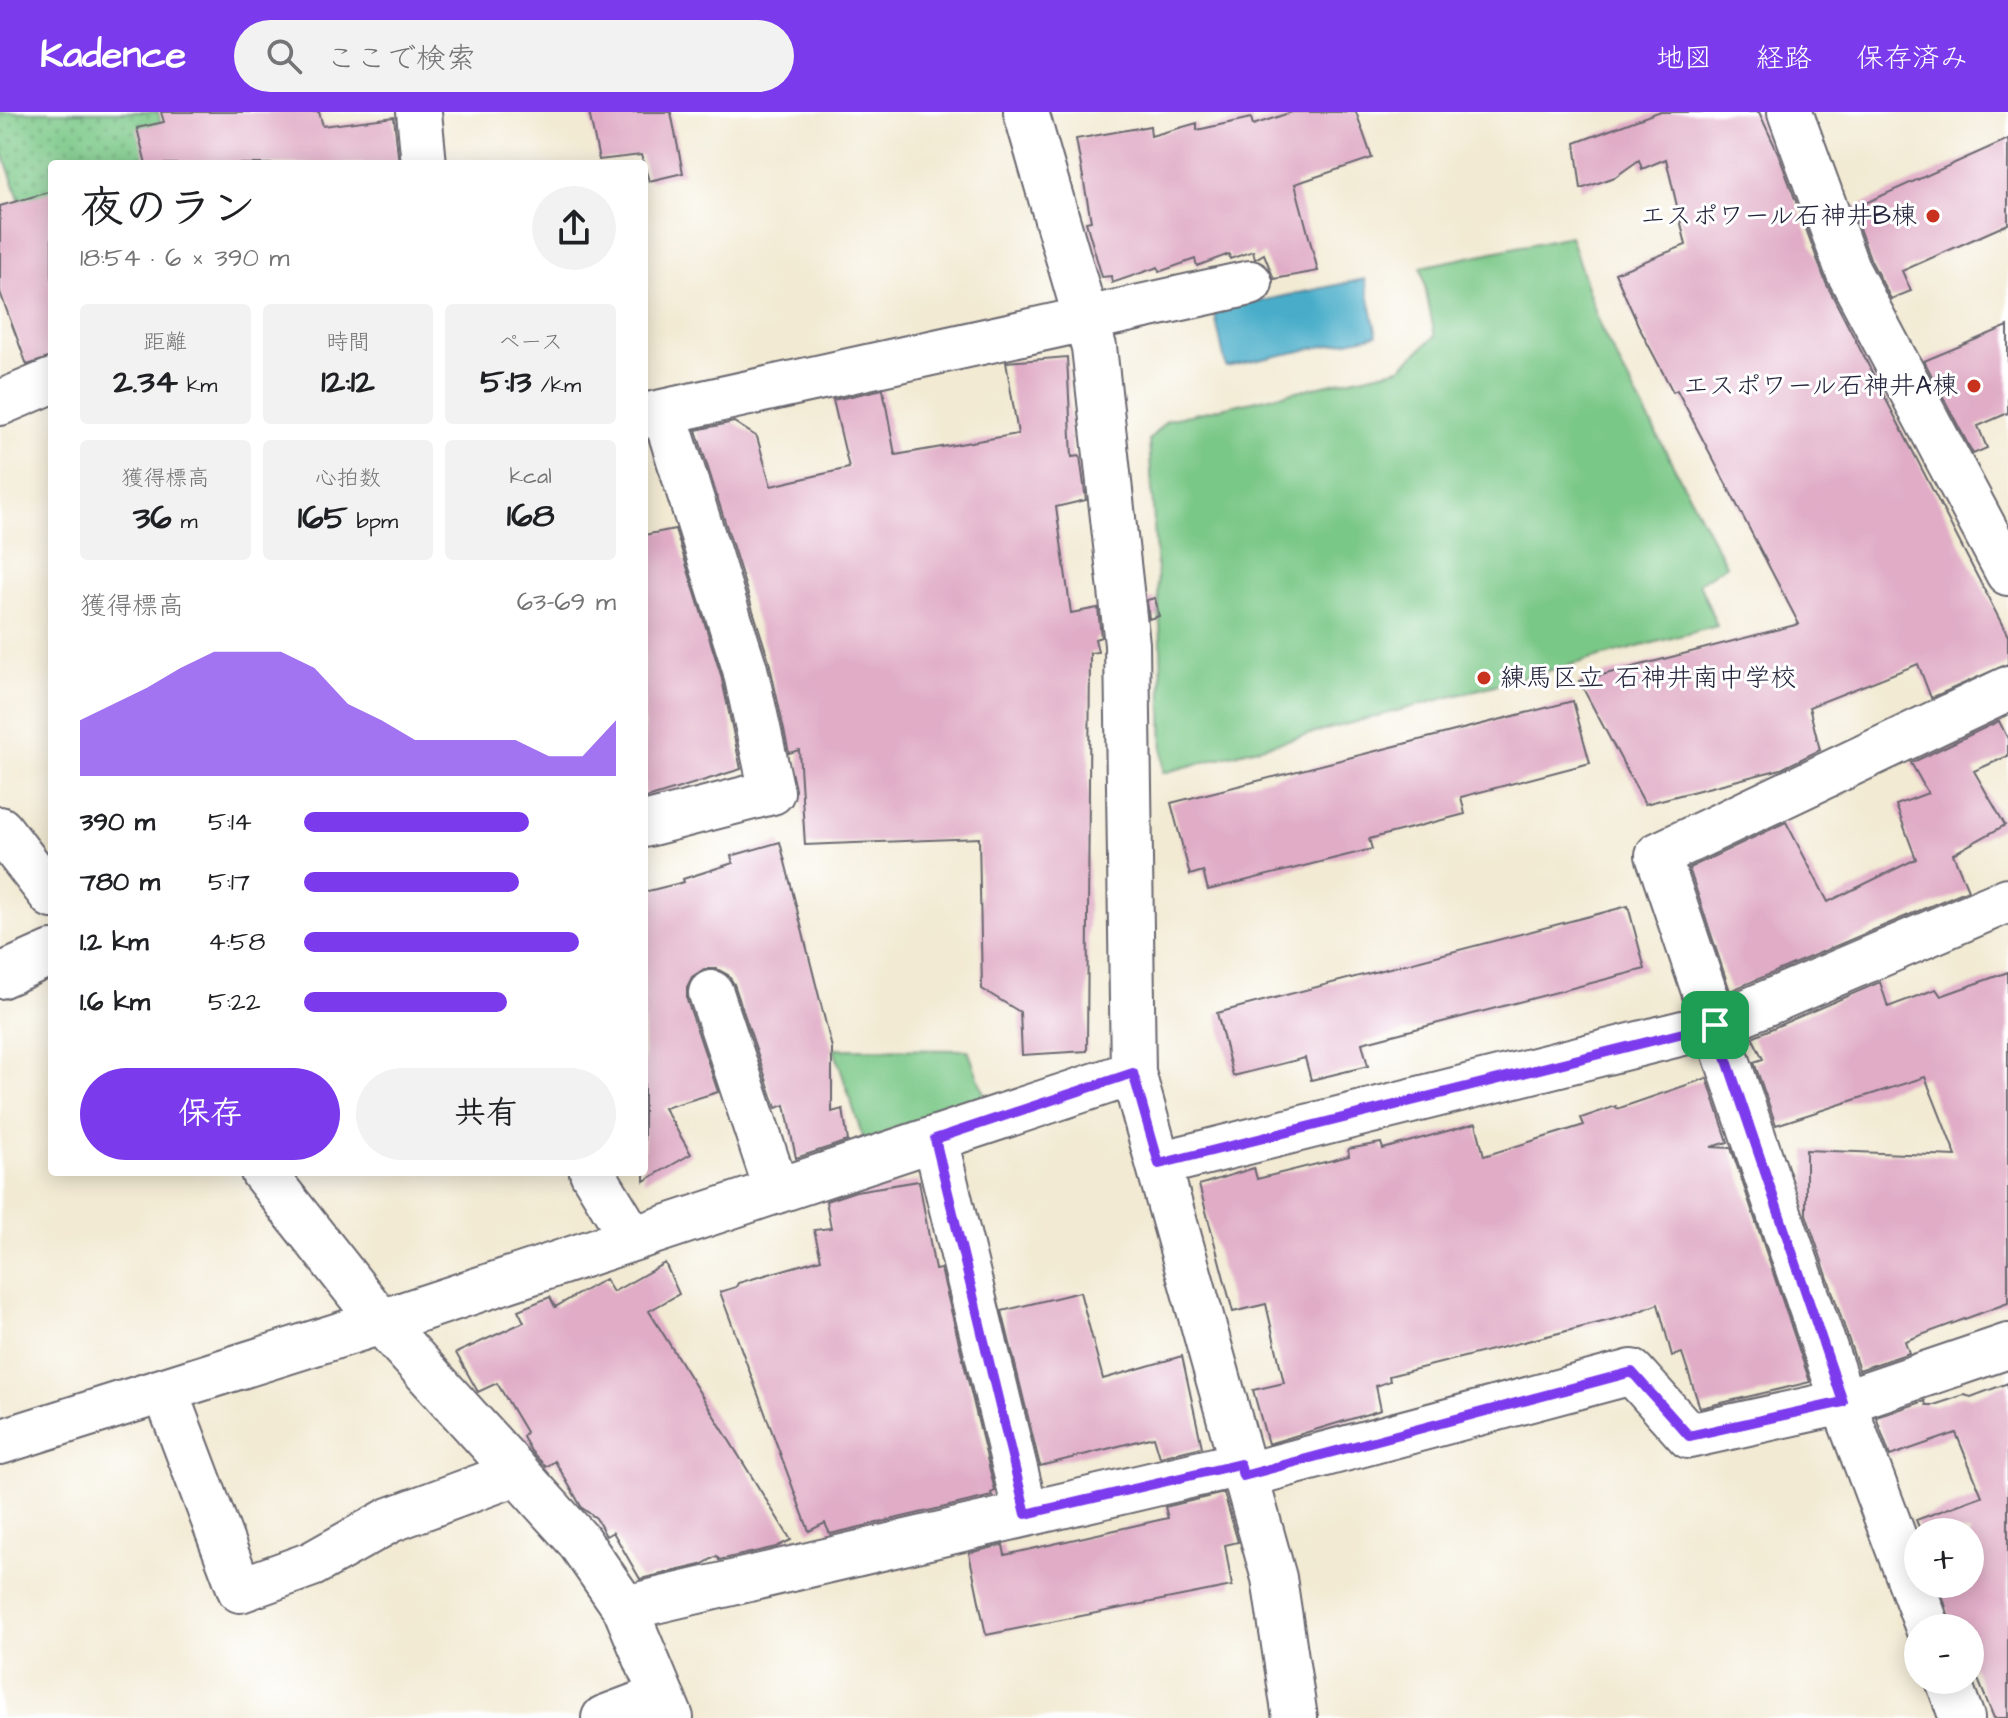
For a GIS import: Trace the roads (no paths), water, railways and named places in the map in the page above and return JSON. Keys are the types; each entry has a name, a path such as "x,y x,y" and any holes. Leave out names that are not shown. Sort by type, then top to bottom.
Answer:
{"street":[{"path":"419,112 424,160"},
{"path":"1026,112 1089,320 1127,644 1133,1073 1274,1578 1295,1718"},
{"path":"1790,112 1848,271 2003,550"},
{"path":"648,824 772,792 745,669 654,414 1250,283"},
{"path":"0,403 48,383"},
{"path":"1923,1614 1843,1402 1658,855 2008,689"},
{"path":"0,829 48,891"},
{"path":"1159,1164 1715,1025 2008,900"},
{"path":"0,976 48,955"},
{"path":"711,993 777,1191"},
{"path":"0,1442 381,1322 1133,1073"},
{"path":"935,1139 1026,1514"},
{"path":"266,1176 381,1322 578,1540 625,1608 667,1707 604,1718"},
{"path":"594,1176 632,1238"},
{"path":"625,1608 1026,1514 1242,1470 1632,1372 1689,1436 1843,1402 2006,1354"},
{"path":"165,1391 240,1590 312,1564 390,1520 517,1473"},
{"path":"1953,1694 1962,1718"}],"water":[{"path":"1365,279 1377,335 1226,367 1214,311"}],"place":[{"name":"エスポワール石神井B棟","path":"1933,216"},
{"name":"エスポワール石神井A棟","path":"1974,386"},
{"name":"練馬区立 石神井南中学校","path":"1484,678"}]}
